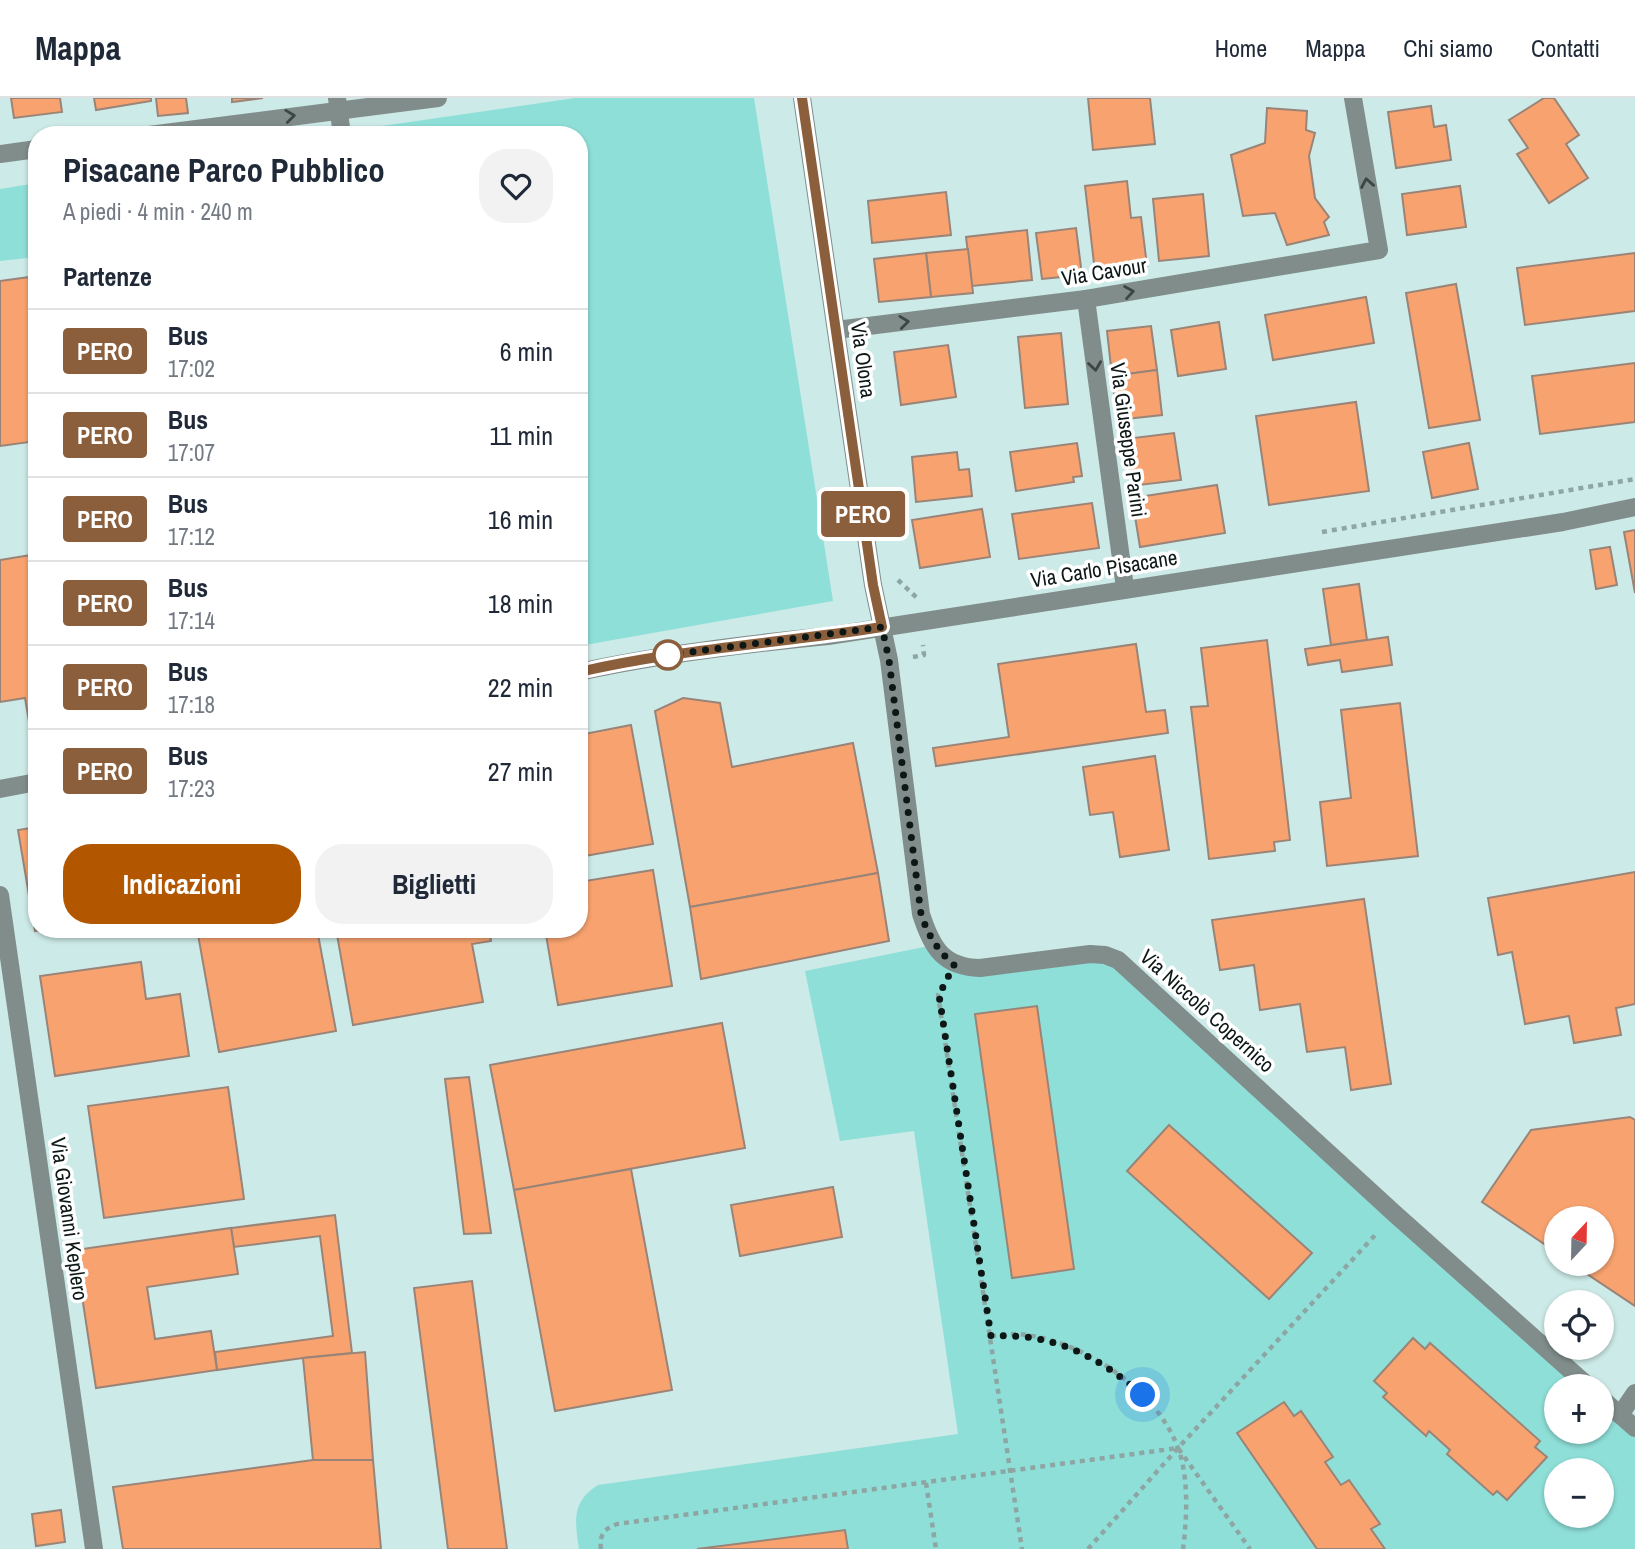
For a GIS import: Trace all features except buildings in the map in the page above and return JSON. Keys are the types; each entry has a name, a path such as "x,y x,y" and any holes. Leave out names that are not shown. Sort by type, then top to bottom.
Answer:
{"street":[{"path":"204,126 338,104 439,98"},
{"name":"Via Olona","path":"802,98 873,585 882,627"},
{"name":"Via Cavour","path":"836,330 1086,299 1379,250 1353,98"},
{"path":"338,104 341,126"},
{"path":"0,154 28,150"},
{"name":"Via Giuseppe Parini","path":"1086,299 1125,588"},
{"name":"Via Carlo Pisacane","path":"588,670 726,646 828,636 1563,522 1635,507"},
{"path":"882,627 889,660 921,914 934,945 954,965"},
{"path":"0,789 28,784"},
{"name":"Via Giovanni Keplero","path":"0,895 94,1549"},
{"name":"Via Niccolò Copernico","path":"954,965 980,968 1090,954 1105,955 1118,960 1575,1374"},
{"path":"1620,1415 1635,1393"},
{"path":"1614,1410 1635,1428"}],"path":[{"path":"954,965 939,995 1022,1549"},
{"path":"1088,1549 1395,1214"},
{"path":"991,1336 1018,1334 1048,1340 1085,1353 1117,1373 1143,1395 1166,1425 1178,1448 1250,1549"},
{"path":"601,1549 602,1534 608,1527 617,1524 1178,1448"},
{"path":"1178,1448 1186,1510 1183,1549"},
{"path":"926,1483 936,1549"}],"shaded area":[{"path":"575,98 754,98 833,601 588,644 588,126 382,126"},
{"path":"28,184 28,258 0,261 0,189"},
{"path":"934,945 954,965 1105,955 1544,1347 1544,1360 1559,1360 1575,1374 1544,1374 1544,1444 1614,1444 1614,1409 1635,1428 1635,1549 579,1549 576,1521 579,1506 583,1498 598,1485 958,1434 914,1131 840,1141 805,971"}],"bus line":[{"name":"PERO","path":"588,670 726,646 828,636 882,627 873,585 802,98"}],"route":[{"path":"668,655 882,627 889,660 921,914 934,945 954,965 939,995 991,1336 1018,1334 1048,1340 1085,1353 1117,1373 1143,1395"}]}
